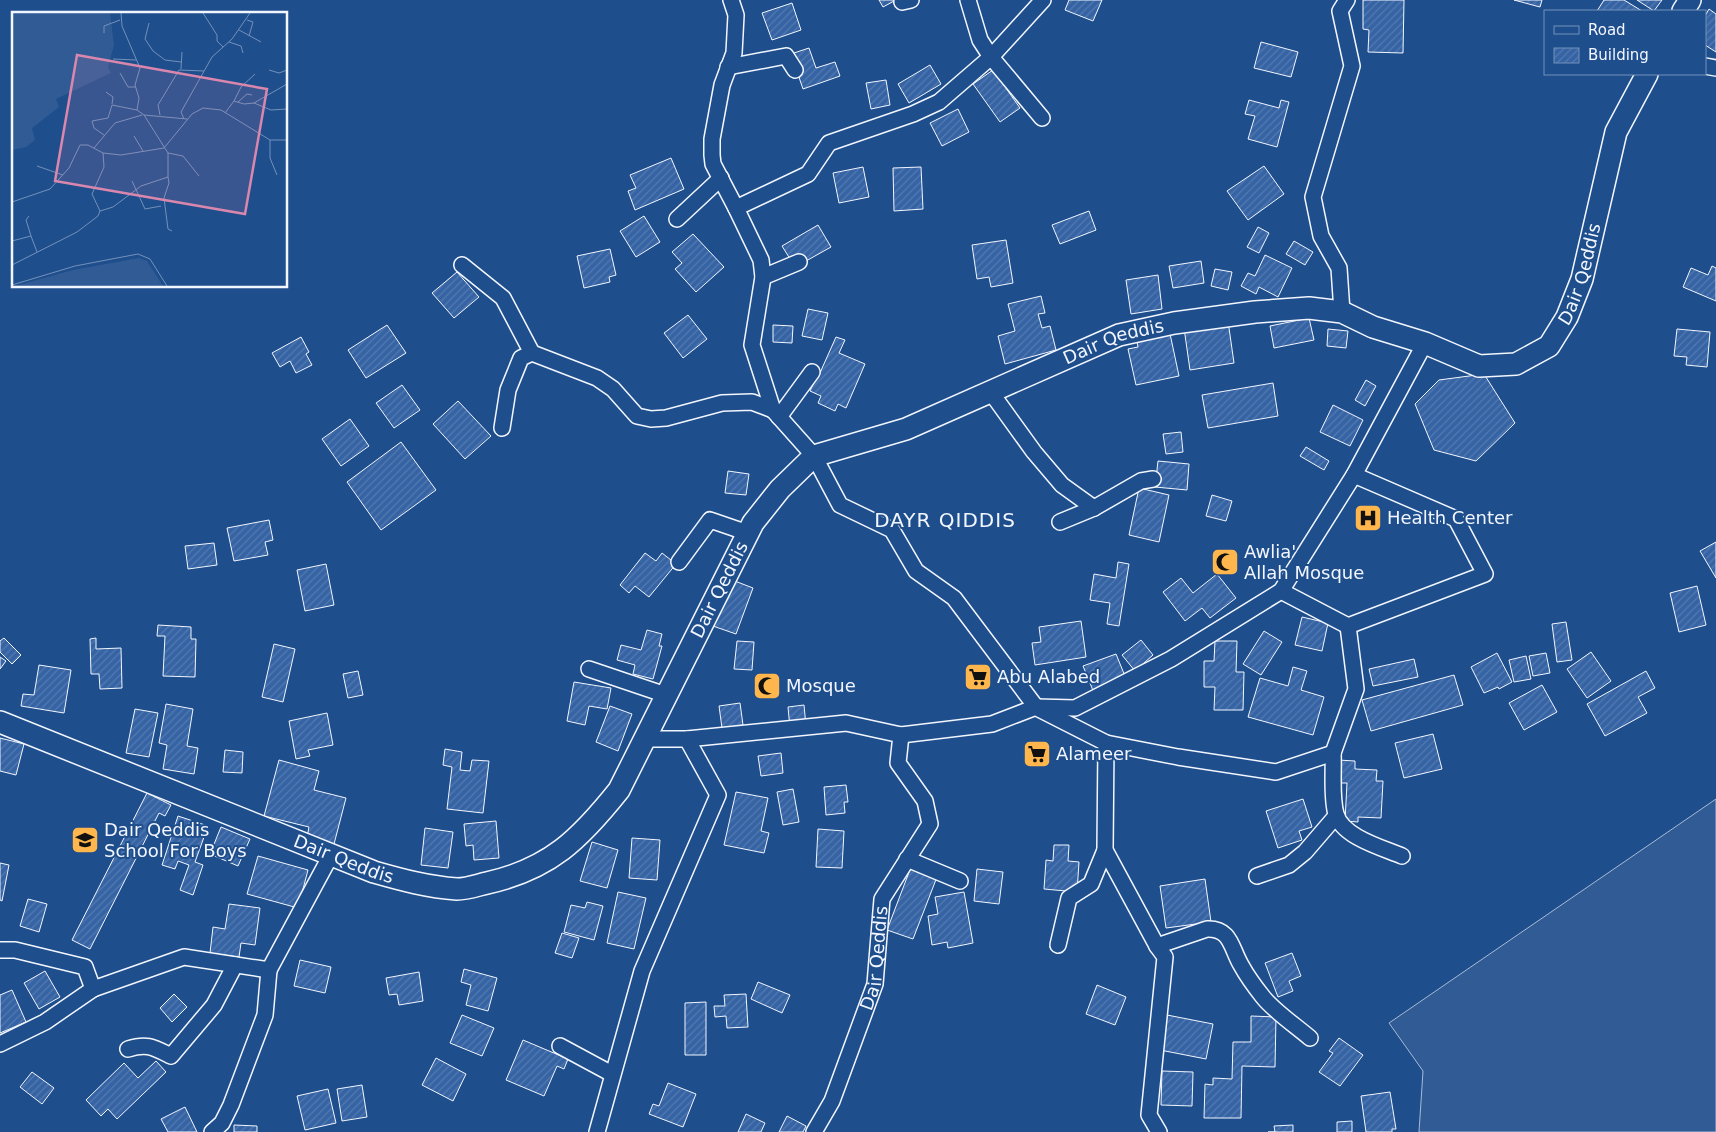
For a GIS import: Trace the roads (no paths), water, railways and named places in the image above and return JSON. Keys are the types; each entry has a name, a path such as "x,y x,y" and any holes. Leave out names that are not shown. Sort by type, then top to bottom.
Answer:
{"main road":[{"name":"Dair Qeddis","path":"0,722 374,872 416,884 459,889 499,880 538,866 566,848 593,823 619,790 753,523 780,489 814,456 906,429 1120,335 1165,325 1254,312 1309,308 1342,312 1373,327 1425,342 1480,366 1516,364 1549,346 1567,318 1582,279 1616,132 1646,75"}],"street":[{"path":"731,0 736,15 734,53 722,85 712,139 713,164 761,260 763,277 752,345 776,414"},
{"path":"968,0 980,40 991,57 1042,118"},
{"path":"736,208 808,174 830,143 913,114 939,102 991,57 1042,0"},
{"path":"1342,312 1339,268 1321,236 1313,197 1352,66 1340,11 1347,0"},
{"path":"728,67 786,56 795,70"},
{"path":"677,219 720,178"},
{"path":"763,277 799,262"},
{"path":"462,265 503,298 532,353 597,378 613,389 637,416 651,419 666,418 722,403 752,402 776,414 814,456 840,505 892,530 916,571 954,598 1036,707 1106,743 1178,757 1276,772 1333,753"},
{"path":"644,739 687,739 846,723 901,735 992,724 1036,707 1075,708 1172,659 1281,591 1354,475 1425,342"},
{"path":"502,428 508,390 522,358 532,353"},
{"path":"776,414 812,372"},
{"path":"990,391 1034,452 1062,485 1094,508"},
{"path":"1281,591 1348,626 1485,574 1456,519 1354,475"},
{"path":"1060,522 1094,508 1141,482 1152,479"},
{"path":"679,562 710,520 748,534"},
{"path":"1348,626 1356,689 1333,753 1336,816 1344,828 1365,841 1402,856"},
{"path":"589,669 666,695"},
{"name":"Dair Qeddis","path":"814,1132 832,1101 875,984 882,899 930,824 925,801 898,763 901,735"},
{"path":"597,1132 642,971 718,796 687,739"},
{"path":"1058,945 1069,898 1091,884 1105,850 1106,743"},
{"path":"1257,876 1290,864 1305,852 1336,816"},
{"path":"1105,850 1157,946 1165,957 1149,1115 1159,1132"},
{"path":"212,1132 222,1123 231,1105 265,1015 270,970 331,855"},
{"path":"907,859 960,881"},
{"path":"1157,946 1207,929 1223,932 1228,938 1241,965 1264,999 1310,1038"},
{"path":"0,950 14,950 85,966 93,989"},
{"path":"0,1044 46,1022 93,989 184,957 270,970"},
{"path":"128,1049 141,1045 153,1047 171,1056 214,1005 235,965"},
{"path":"560,1046 612,1074"}],"place":[{"name":"Health Center","path":"1368,518"},
{"name":"Awlia' Allah Mosque","path":"1225,562"},
{"name":"Abu Alabed","path":"978,677"},
{"name":"Mosque","path":"767,686"},
{"name":"Alameer","path":"1037,754"},
{"name":"Dair Qeddis School For Boys","path":"85,840"}],"district":[{"name":"DAYR QIDDIS","path":"945,520"}]}
